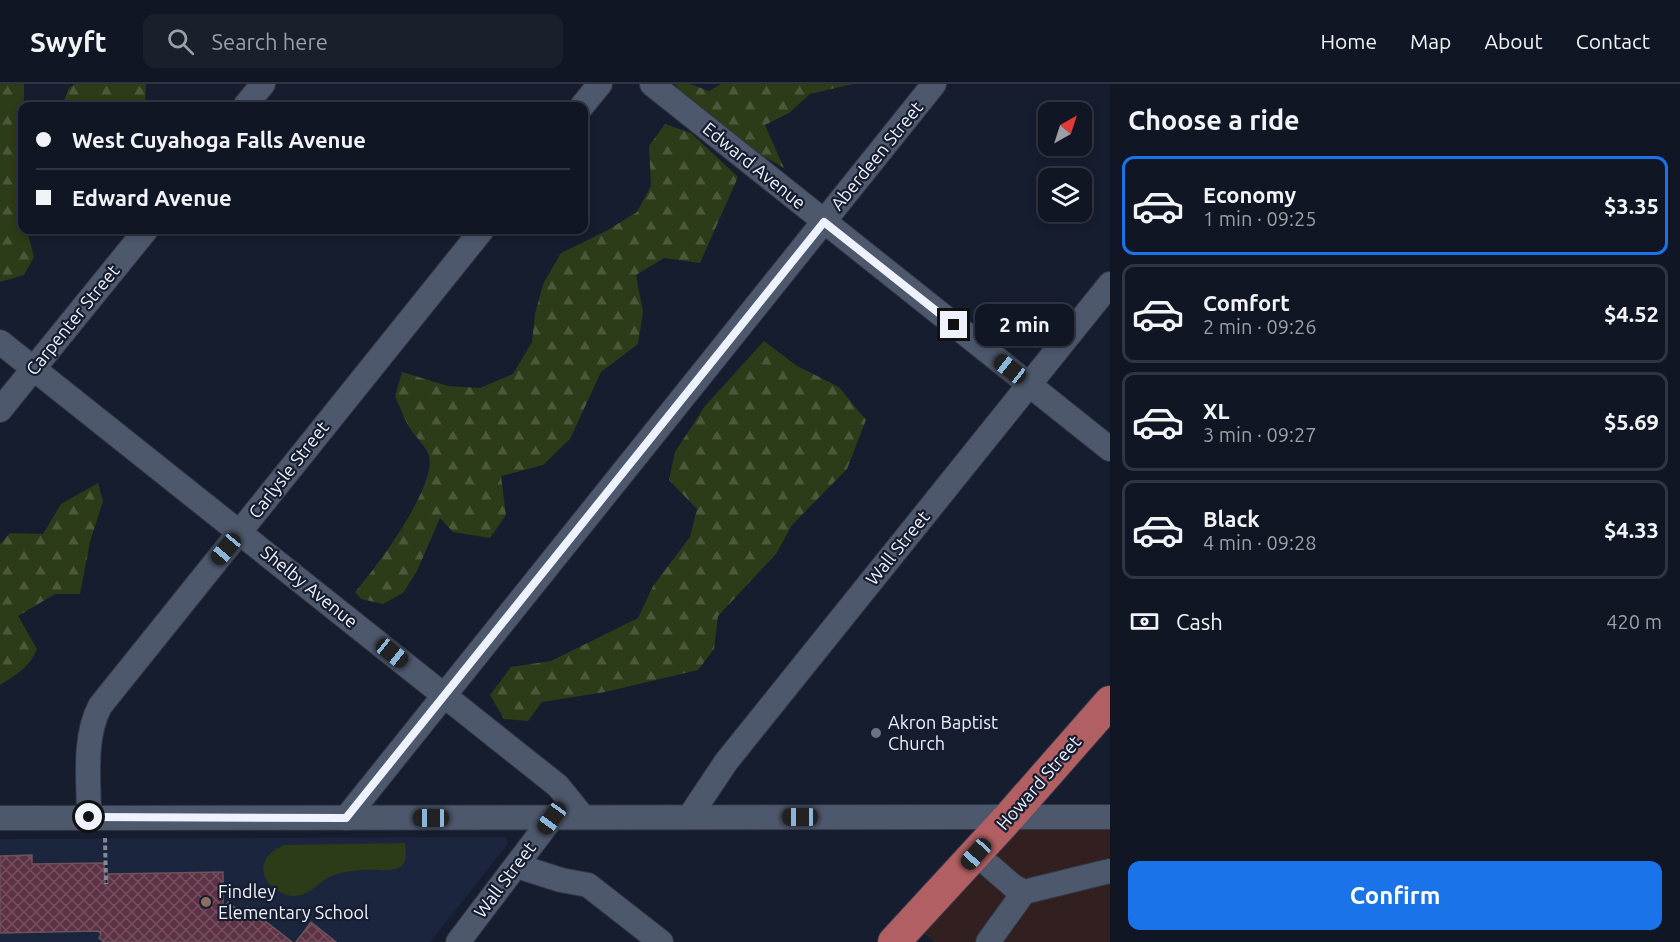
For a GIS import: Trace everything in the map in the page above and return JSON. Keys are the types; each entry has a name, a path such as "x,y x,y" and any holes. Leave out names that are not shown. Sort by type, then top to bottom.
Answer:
{"main road":[{"name":"Howard Street","path":"894,942 1011,816 1110,702"}],"street":[{"path":"248,102 263,84"},
{"path":"585,102 600,84"},
{"name":"Edward Avenue","path":"652,84 1110,449"},
{"name":"Aberdeen Street","path":"346,818 934,84"},
{"name":"Carpenter Street","path":"0,410 143,234"},
{"name":"Carlysle Street","path":"89,817 90,736 93,719 100,706 479,234"},
{"name":"Wall Street","path":"690,816 726,762 1110,284"},
{"name":"Shelby Avenue","path":"0,342 558,786 583,817"},
{"path":"0,818 1110,817"},
{"name":"Wall Street","path":"459,942 552,818"},
{"path":"976,854 1023,892"},
{"path":"517,866 561,880 588,885 661,942"},
{"path":"988,942 1023,892 1110,871"}],"path":[{"path":"106,844 106,884"}],"shaded area":[{"path":"1110,822 1110,942 935,942 918,929 1015,823"},
{"path":"506,837 508,844 430,942 0,942 0,839"}],"green space":[{"path":"0,84 24,84 24,102 18,102 18,234 28,234 34,257 24,275 0,282"},
{"path":"75,84 146,84 145,102 64,102 69,88"},
{"path":"675,84 690,84 709,91 721,84 853,84 810,94 789,113 765,125 784,168 739,142 711,122"},
{"path":"665,124 691,133 738,177 700,263 664,258 636,275 643,312 638,344 601,372 570,439 543,465 501,476 506,515 490,538 453,532 440,518 417,571 403,593 383,604 361,599 355,592 402,527 424,487 429,470 428,453 411,430 395,396 402,372 448,386 480,388 513,374 532,342 535,314 543,284 561,253 606,231 637,212 651,186 649,146"},
{"path":"764,341 797,366 839,387 866,420 847,469 792,525 776,554 718,616 714,649 698,670 605,692 542,702 528,721 504,719 490,695 511,667 551,661 638,618 653,586 690,537 697,509 669,480 675,452 705,406"},
{"path":"98,483 103,501 90,542 80,594 55,594 18,616 37,649 27,665 0,685 0,544 10,533 43,534 61,504"},
{"path":"405,843 405,861 398,868 337,874 299,896 278,891 267,880 264,873 263,866 266,859 273,851 284,845"}],"building":[{"path":"32,855 32,864 104,863 106,884 108,874 223,872 223,909 228,902 242,913 247,907 292,942 104,942 99,938 101,934 98,931 0,933 0,856"},
{"path":"311,922 336,942 296,942"}],"place":[{"name":"Akron Baptist Church","path":"876,733"},
{"name":"Findley Elementary School","path":"206,902"}],"route":[{"path":"89,817 346,818 824,222 954,325"}]}
